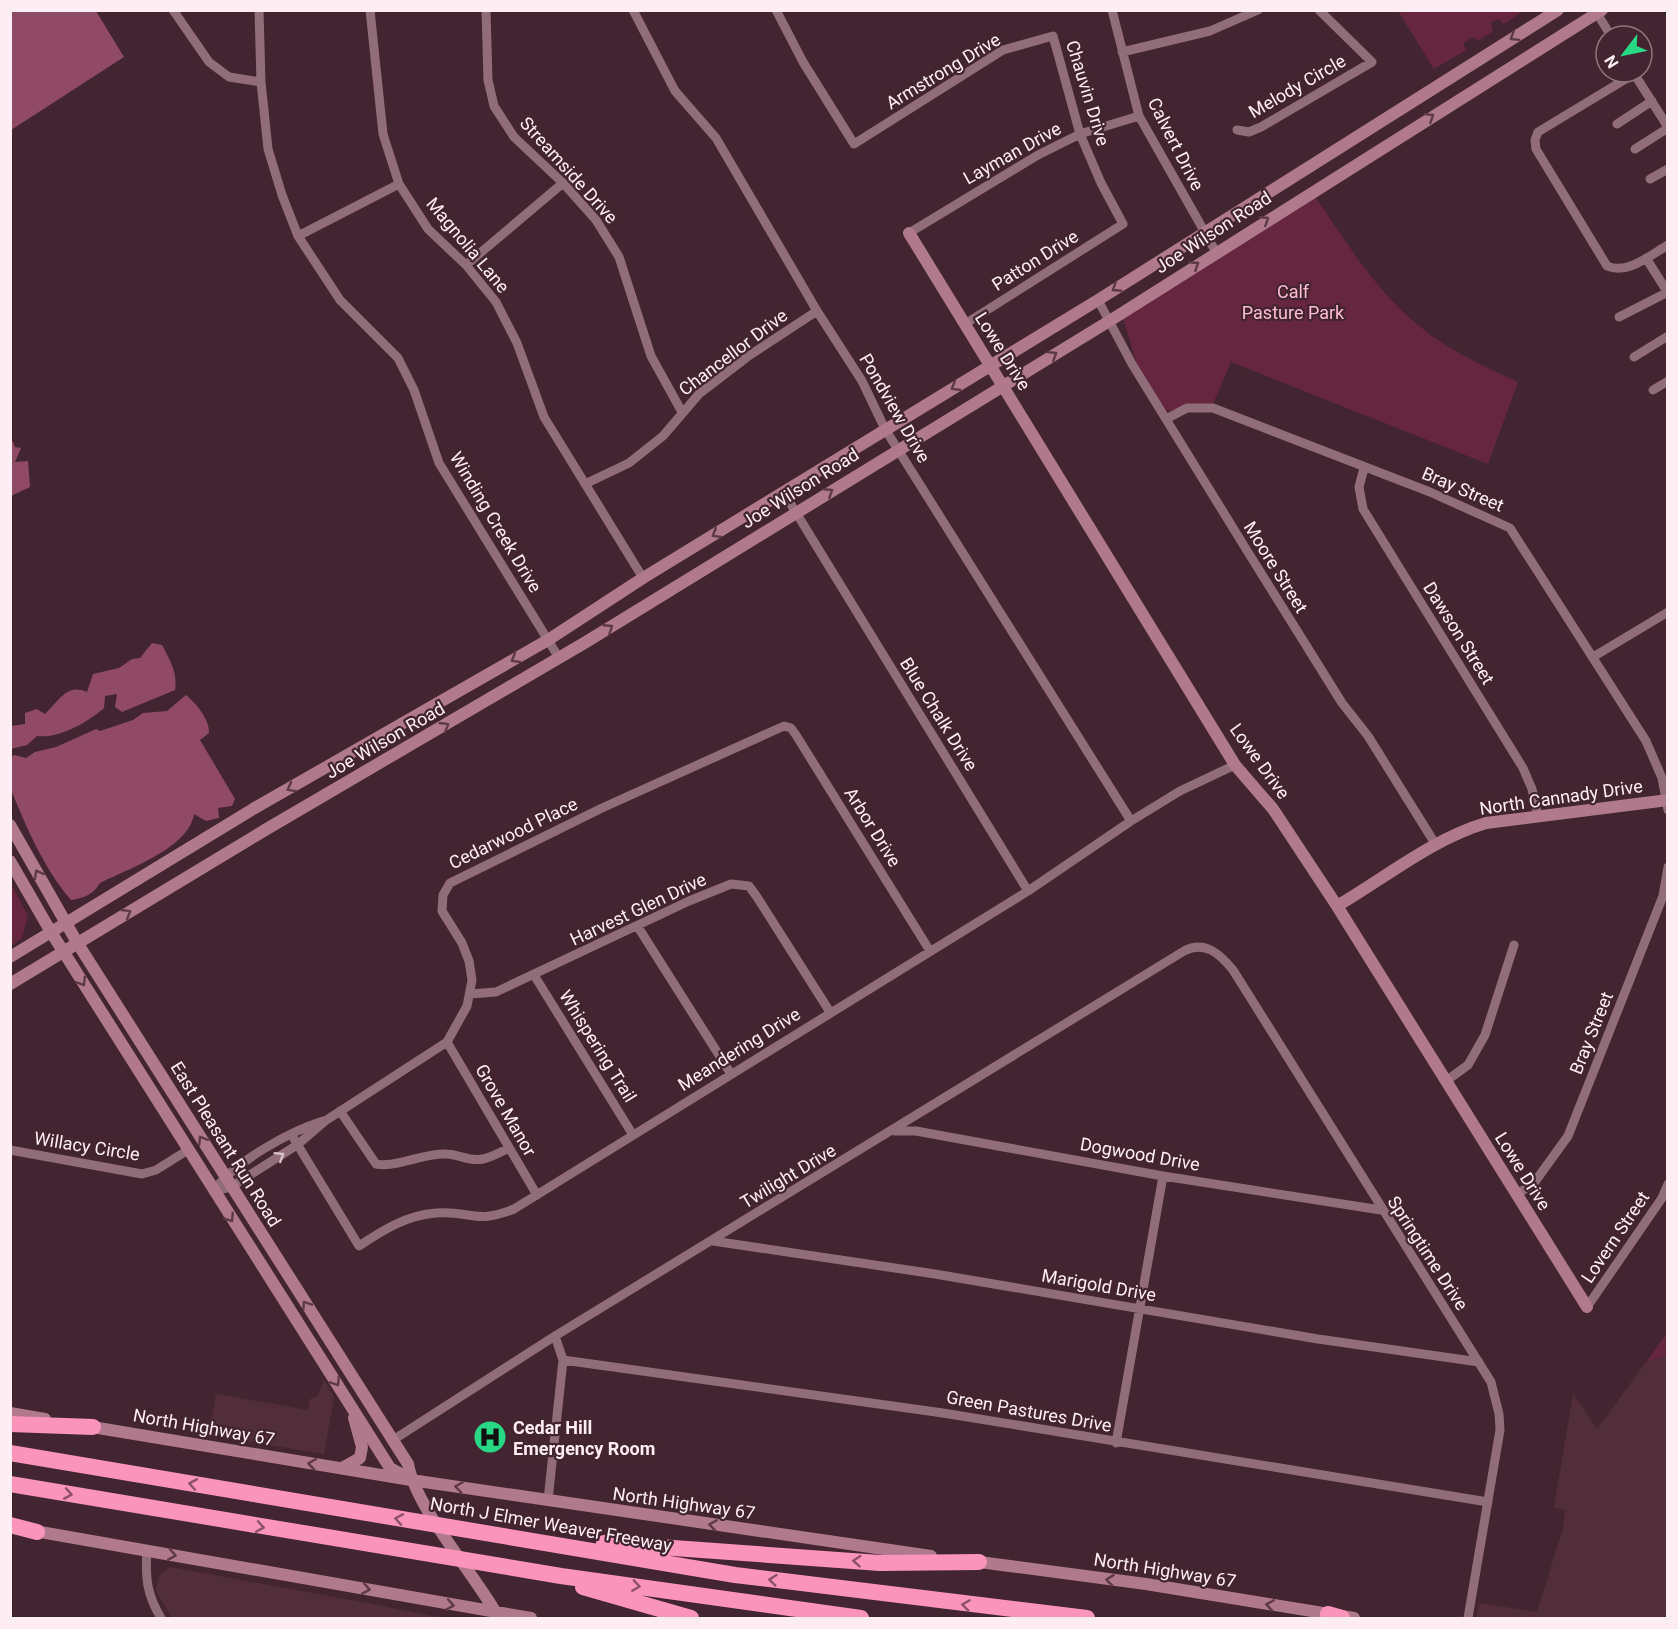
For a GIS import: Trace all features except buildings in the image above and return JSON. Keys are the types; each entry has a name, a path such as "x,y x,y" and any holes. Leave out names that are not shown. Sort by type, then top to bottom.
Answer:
{"highway":[{"path":"10,1424 93,1427"},
{"name":"North J Elmer Weaver Freeway","path":"10,1453 735,1575 1087,1618"},
{"path":"10,1484 516,1568 861,1618"},
{"path":"10,1526 37,1532"},
{"path":"498,1535 880,1563 979,1562"},
{"path":"516,1568 691,1618"}],"main road":[{"name":"Joe Wilson Road","path":"10,957 253,809 548,640 643,578 1098,300 1558,10"},
{"name":"Joe Wilson Road","path":"10,984 265,830 395,756 1004,386 1598,12"},
{"name":"Lowe Drive","path":"909,233 1235,765 1273,809 1337,906 1587,1307"},
{"name":"North Cannady Drive","path":"1337,906 1436,845 1467,829 1486,823 1667,800"},
{"name":"East Pleasant Run Road","path":"10,825 78,944 393,1440 408,1464 411,1480 426,1506 499,1617"},
{"name":"East Pleasant Run Road","path":"10,861 51,932 213,1191 390,1467 411,1480"},
{"path":"342,1468 360,1458 362,1447 350,1405"},
{"name":"North Highway 67","path":"10,1413 411,1480 1146,1584 1354,1618"},
{"path":"37,1532 147,1550 499,1617 531,1618"}],"street":[{"path":"173,10 209,62 229,77 261,82"},
{"name":"Winding Creek Drive","path":"259,10 261,82 268,149 298,236 340,300 398,358 414,390 439,463 559,657"},
{"name":"Magnolia Lane","path":"370,10 383,134 399,184 428,229 466,265 496,302 517,343 544,417 643,578"},
{"name":"Streamside Drive","path":"486,10 488,80 494,106 514,137 563,183 596,220 619,257 651,356 682,412"},
{"name":"Pondview Drive","path":"633,10 675,91 716,138 817,311 862,381 897,449 1131,821"},
{"name":"Armstrong Drive","path":"776,10 803,62 854,144 1004,50 1053,36"},
{"name":"Calvert Drive","path":"1112,10 1139,116 1216,252"},
{"path":"1122,52 1210,31 1258,10"},
{"name":"Melody Circle","path":"1236,130 1249,132 1261,127 1372,62 1318,10"},
{"name":"Chauvin Drive","path":"1053,36 1080,134 1101,183 1123,224"},
{"path":"1616,84 1539,132 1535,140 1536,149 1607,266 1616,270 1625,269 1668,245"},
{"path":"1635,149 1668,128 1641,84"},
{"path":"1617,124 1652,102"},
{"name":"Layman Drive","path":"909,233 989,182 1080,134 1139,116"},
{"path":"1650,179 1668,169"},
{"path":"466,265 563,183"},
{"path":"298,236 399,184"},
{"name":"Patton Drive","path":"965,324 1123,224"},
{"path":"1619,317 1667,293 1646,258"},
{"name":"Moore Street","path":"1098,300 1132,364 1341,703 1368,736 1436,845"},
{"name":"Chancellor Drive","path":"585,484 629,463 663,436 699,394 741,362 817,311"},
{"path":"1634,357 1668,336"},
{"path":"1653,390 1668,381"},
{"name":"Bray Street","path":"1166,419 1187,408 1213,408 1430,492 1510,528 1653,755 1668,810"},
{"name":"Dawson Street","path":"1364,468 1359,487 1363,509 1523,768 1532,789 1538,816"},
{"name":"Blue Chalk Drive","path":"784,493 1028,891"},
{"path":"1593,657 1668,612"},
{"name":"Arbor Drive","path":"784,726 791,728 796,735 930,951"},
{"name":"Cedarwood Place","path":"228,1182 297,1145 325,1121 447,1042 460,1021 470,994 469,961 442,910 443,895 450,883 602,808 784,726"},
{"name":"Meandering Drive","path":"291,1134 359,1246 397,1223 417,1215 438,1212 484,1218 514,1209 1028,891 1131,821 1180,791 1235,765"},
{"name":"Bray Street","path":"1516,1195 1534,1183 1568,1136 1663,896 1668,867"},
{"name":"Harvest Glen Drive","path":"470,994 496,992 639,927 689,901 731,884 748,886 830,1012"},
{"path":"639,927 731,1074"},
{"path":"1446,1081 1468,1065 1485,1035 1514,945"},
{"name":"Twilight Drive","path":"393,1440 555,1336 1184,951 1192,947 1202,947"},
{"name":"Springtime Drive","path":"1202,947 1214,950 1233,970 1381,1210 1491,1382 1499,1414 1500,1430 1468,1618"},
{"name":"Whispering Trail","path":"534,975 633,1135"},
{"name":"Grove Manor","path":"447,1042 537,1195"},
{"path":"340,1111 376,1164 387,1166 410,1157 447,1154 469,1160 485,1159 510,1148"},
{"name":"Cedarwood Place","path":"228,1182 291,1134 325,1121"},
{"name":"Dogwood Drive","path":"893,1131 916,1131 1163,1176 1381,1210"},
{"name":"Willacy Circle","path":"10,1150 142,1174 156,1170 188,1150"},
{"path":"1116,1443 1163,1176"},
{"path":"213,1191 228,1182"},
{"name":"Lovern Street","path":"1587,1307 1662,1198 1668,1184"},
{"name":"Marigold Drive","path":"713,1241 902,1268 1139,1310 1479,1362"},
{"path":"548,1500 563,1360 555,1336"},
{"name":"Green Pastures Drive","path":"563,1360 830,1396 1488,1502"},
{"path":"147,1550 145,1575 147,1593 161,1618"}],"shaded area":[{"path":"11,10 96,11 124,57 11,130"},
{"path":"11,438 15,447 21,448 15,462 28,461 30,487 11,496"},
{"path":"152,643 162,645 168,656 173,667 175,690 122,712 115,707 117,694 105,696 104,708 82,724 54,735 37,736 27,745 11,749 11,726 25,724 25,713 37,709 45,714 69,692 80,690 87,692 93,674 119,668 132,659 140,658"},
{"path":"186,695 205,717 209,733 200,740 235,799 232,806 218,808 219,818 206,821 194,814 190,826 169,847 141,864 100,883 88,895 71,900 44,861 11,790 11,757 14,755 26,758 35,752 56,747 96,729 100,731 133,720 143,713 167,711"},
{"path":"1667,1355 1667,1618 1476,1618 1479,1603 1537,1612 1563,1528 1565,1510 1554,1507 1573,1394 1597,1429 1646,1362"},
{"path":"324,1380 334,1397 324,1454 209,1435 216,1394 308,1410 310,1399 318,1396"},
{"path":"170,1567 442,1618 172,1618 156,1591 159,1575"}],"green space":[{"path":"1398,11 1523,11 1504,24 1498,19 1491,23 1493,31 1478,41 1473,37 1463,43 1466,50 1434,69"},
{"name":"Calf Pasture Park","path":"1314,195 1374,280 1402,311 1429,334 1454,350 1518,382 1488,464 1231,362 1213,404 1164,410 1137,365 1122,315"},
{"path":"11,883 28,916 22,938 11,946"},
{"path":"1667,1333 1667,1355 1646,1362"}],"place":[{"name":"Cedar Hill Emergency Room","path":"490,1437"}]}
